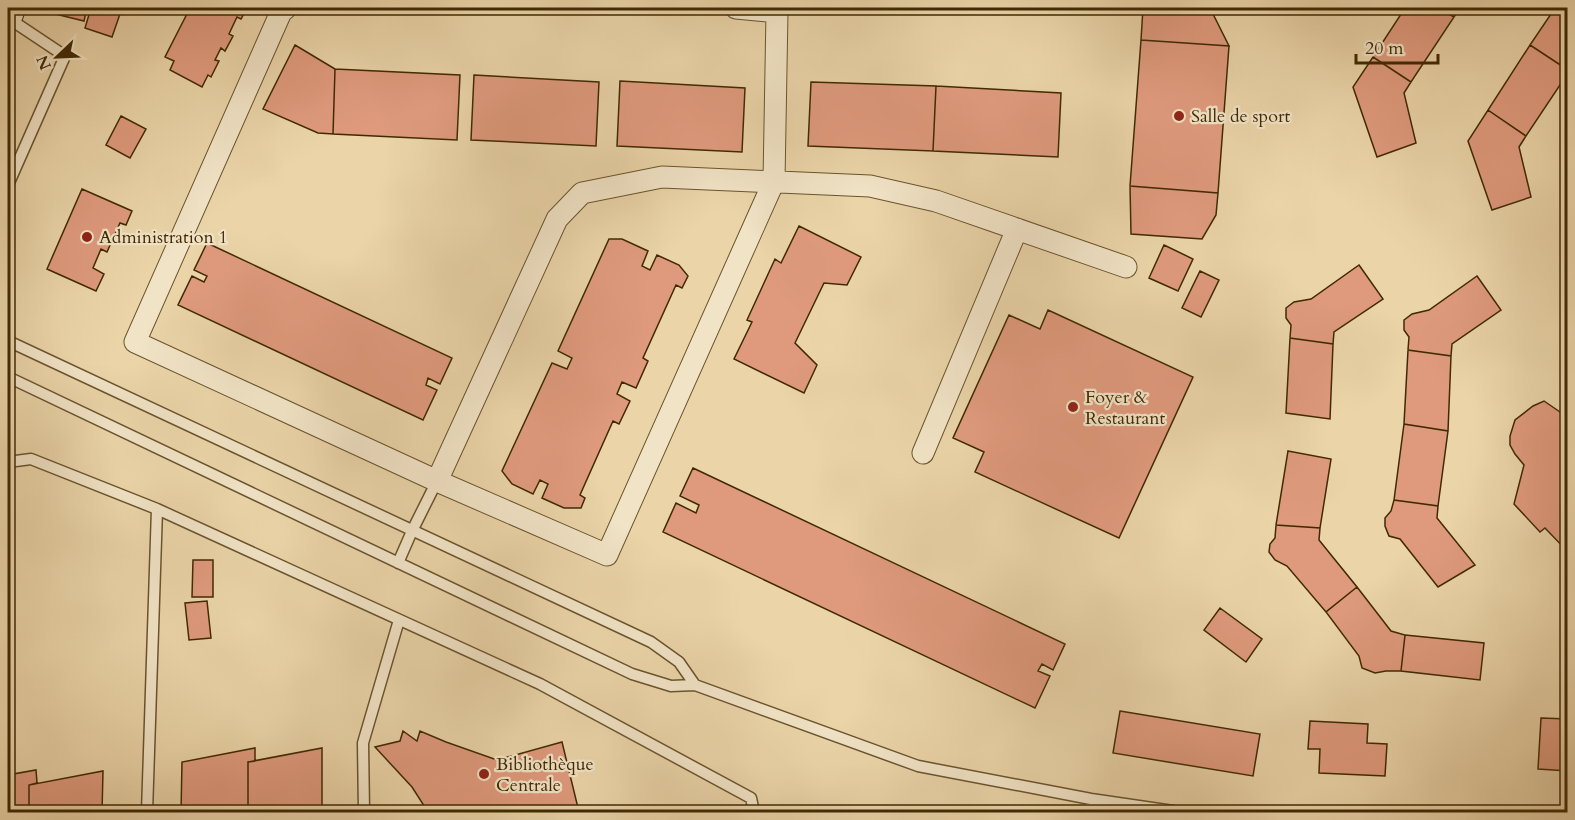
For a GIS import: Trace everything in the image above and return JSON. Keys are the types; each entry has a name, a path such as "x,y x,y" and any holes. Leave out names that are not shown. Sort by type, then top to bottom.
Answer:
{"street":[{"path":"8,16 10,8"},
{"path":"286,8 281,12 135,342 437,481 607,555 774,182 777,12 736,8"},
{"path":"437,481 557,219 582,193 662,177 870,186 936,201 1126,267"},
{"path":"923,453 1017,229"}],"lane":[{"path":"8,16 64,56 8,185"},
{"path":"10,340 651,642 679,662 695,685"},
{"path":"8,377 632,674 671,686 695,685 918,766 1091,799 1180,813"},
{"path":"8,462 32,459 157,509 540,684 751,798 754,813"},
{"path":"398,563 437,481"},
{"path":"147,813 157,509"},
{"path":"364,813 363,743 399,620"},
{"path":"1091,799 1091,813"}],"building":[{"path":"44,8 87,8 84,21 43,11"},
{"path":"91,8 111,8 121,11 112,37 85,28"},
{"path":"190,8 247,8 241,19 237,17 229,34 233,36 225,51 221,48 215,60 219,61 211,77 208,75 202,87 170,70 174,61 165,57"},
{"path":"1143,8 1210,8 1229,46 1141,40"},
{"path":"1405,8 1439,8 1454,17 1411,82 1373,57"},
{"path":"1439,8 1460,8 1454,17"},
{"path":"1555,8 1568,8 1568,70 1530,45"},
{"name":"Salle de sport","path":"1141,40 1229,46 1218,193 1130,186"},
{"path":"295,45 335,69 333,134 318,133 263,109"},
{"path":"1530,45 1568,70 1568,73 1526,136 1488,110"},
{"path":"1373,57 1411,82 1404,93 1416,143 1377,157 1353,87"},
{"path":"335,69 460,75 457,140 333,134"},
{"path":"474,75 599,82 596,146 471,140"},
{"path":"620,81 745,88 742,152 617,146"},
{"path":"811,82 936,86 933,151 808,146"},
{"path":"936,86 1061,93 1058,157 933,151"},
{"path":"1488,110 1526,136 1519,147 1531,197 1492,210 1468,141"},
{"path":"121,116 146,129 130,158 106,145"},
{"path":"1130,186 1218,193 1216,215 1202,239 1131,234"},
{"name":"Administration 1","path":"82,189 132,211 126,225 120,223 107,252 101,249 93,268 104,274 96,291 47,269"},
{"path":"799,226 861,257 847,285 824,283 795,343 817,365 804,393 734,359 752,322 747,320 775,259 781,263"},
{"path":"609,239 622,239 648,251 642,266 650,270 657,255 679,265 688,276 682,288 676,285 643,358 648,361 636,388 622,382 617,394 630,401 619,424 613,421 580,495 585,498 581,508 564,508 542,498 548,484 540,480 533,494 512,484 502,471 552,363 567,369 572,358 558,351"},
{"path":"207,243 452,358 440,384 428,378 426,385 437,390 423,420 178,305 192,276 204,282 207,276 194,270"},
{"path":"1164,245 1193,259 1178,291 1149,278"},
{"path":"1359,265 1383,299 1334,332 1333,344 1290,338 1291,325 1286,318 1286,308 1294,302 1311,299"},
{"path":"1200,271 1219,280 1201,317 1182,308"},
{"path":"1477,276 1501,310 1452,344 1451,356 1408,350 1409,337 1404,330 1404,320 1412,314 1429,310"},
{"name":"Foyer & Restaurant","path":"1048,310 1193,377 1119,538 975,472 984,452 953,438 1009,315 1040,329"},
{"path":"1290,338 1333,344 1330,419 1286,413"},
{"path":"1408,350 1451,356 1448,431 1404,424"},
{"path":"1544,401 1568,421 1568,552 1545,528 1540,532 1514,504 1524,465 1510,445 1510,436 1515,420 1533,406"},
{"path":"1568,406 1568,421 1560,412"},
{"path":"1404,424 1448,431 1438,506 1394,500"},
{"path":"1288,451 1331,459 1320,528 1276,525"},
{"path":"693,468 1065,644 1053,670 1042,664 1038,671 1050,676 1035,708 663,532 676,503 696,513 699,505 680,496"},
{"path":"1394,500 1438,506 1437,518 1475,565 1438,587 1400,539 1389,536 1385,518 1391,511"},
{"path":"1276,525 1320,528 1319,540 1357,587 1326,612 1287,566 1275,560 1269,552 1270,544 1275,538"},
{"path":"193,560 213,560 213,597 192,597"},
{"path":"1357,587 1391,631 1405,635 1401,671 1375,673 1362,668 1359,656 1326,612"},
{"path":"207,601 211,638 189,640 185,603"},
{"path":"1220,608 1262,639 1246,662 1204,630"},
{"path":"1405,635 1484,643 1480,680 1401,671"},
{"path":"1120,711 1260,734 1253,776 1113,753"},
{"path":"1541,718 1568,719 1568,771 1538,769"},
{"path":"1310,721 1368,724 1367,743 1387,744 1385,776 1319,773 1320,749 1308,749"},
{"name":"Bibliothèque Centrale","path":"403,731 417,741 420,731 497,760 562,742 579,812 428,812 412,787 375,747 400,741"},
{"path":"255,748 255,761 248,762 248,812 181,812 182,762"},
{"path":"322,748 322,812 248,812 248,762"},
{"path":"36,770 37,783 29,785 29,812 8,812 8,775"},
{"path":"103,771 102,812 29,812 29,785"}],"place":[{"name":"Salle de sport","path":"1179,116"},
{"name":"Administration 1","path":"87,237"},
{"name":"Foyer & Restaurant","path":"1073,407"},
{"name":"Bibliothèque Centrale","path":"484,774"}]}
